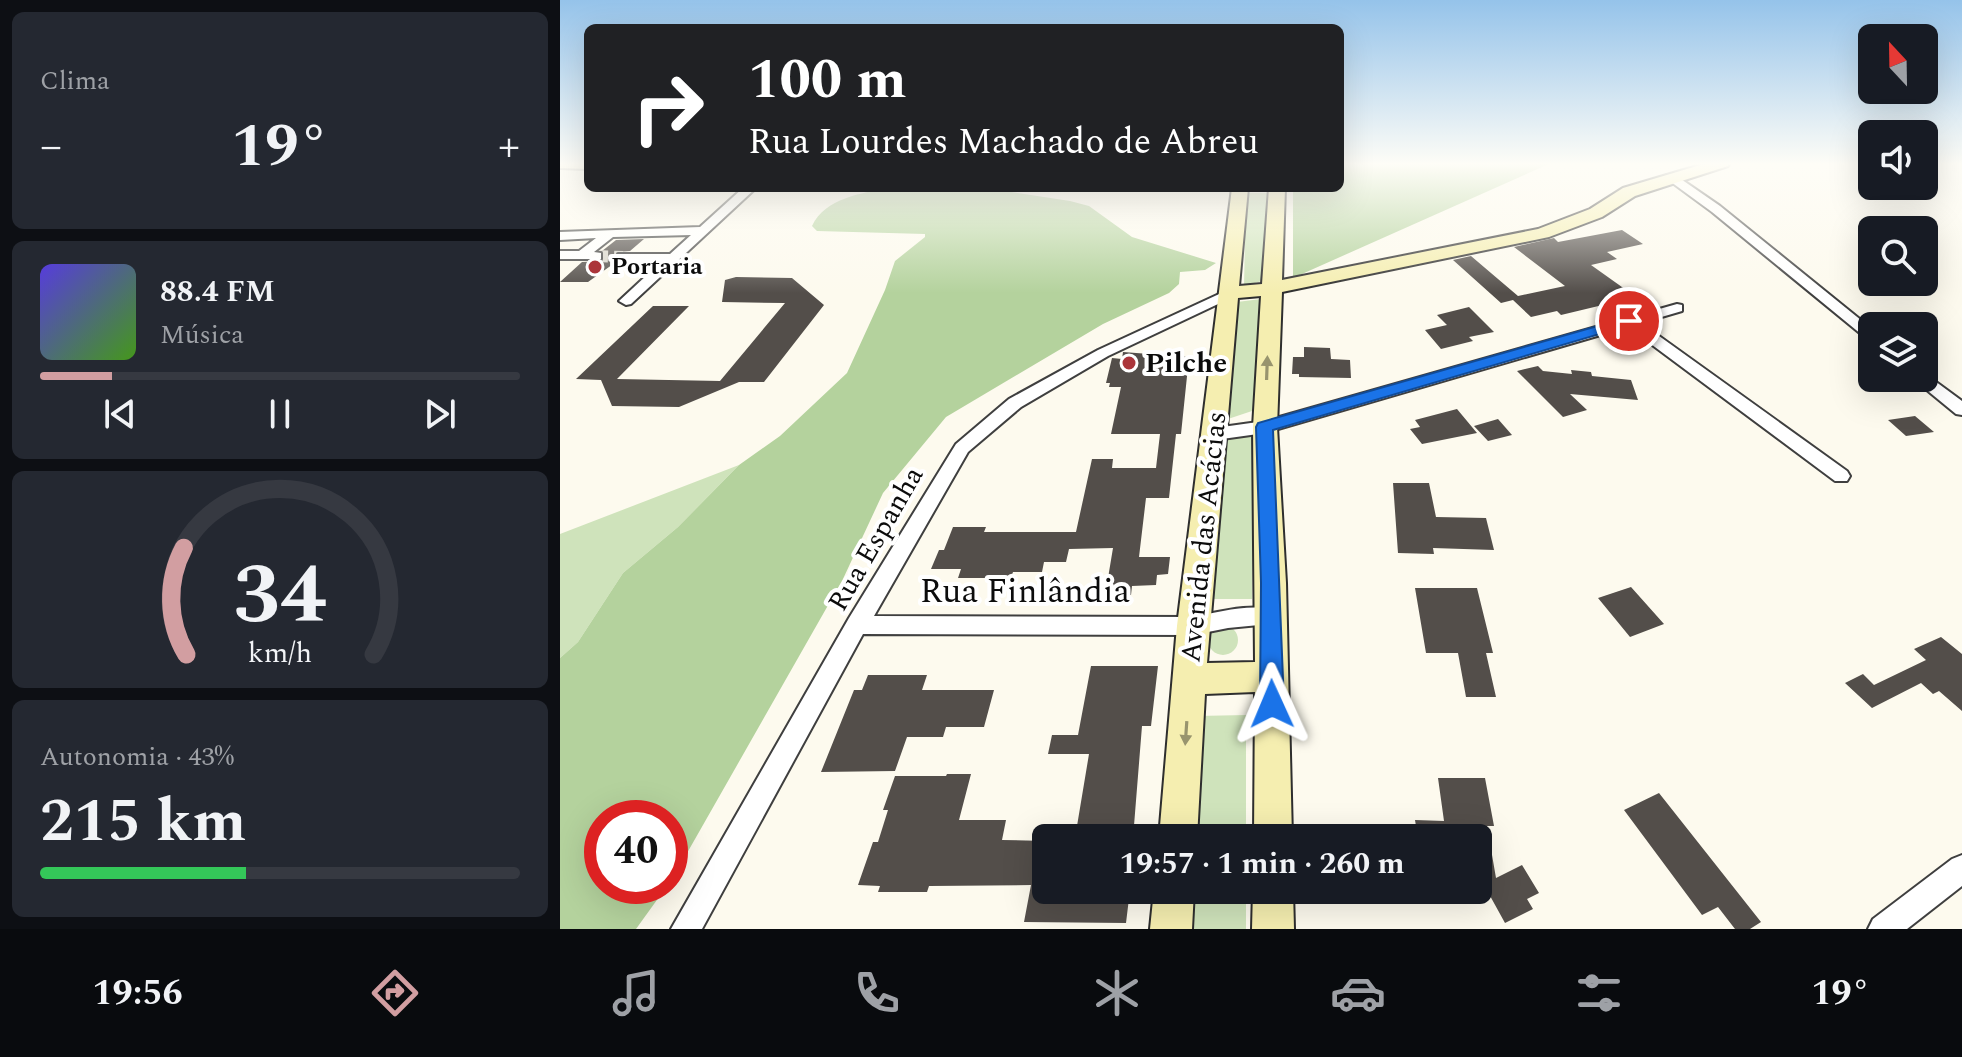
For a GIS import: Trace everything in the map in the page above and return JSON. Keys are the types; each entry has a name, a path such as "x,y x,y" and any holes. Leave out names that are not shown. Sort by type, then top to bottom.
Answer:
{"street":[{"path":"626,301 730,206"},
{"name":"Avenida das Acácias","path":"1242,206 1265,427 1273,824"},
{"name":"Avenida das Acácias","path":"1179,824 1193,626 1215,434 1273,206"},
{"path":"1253,291 1543,233 1606,206"},
{"path":"1712,206 1858,325"},
{"path":"560,236 702,231"},
{"path":"560,255 589,255 610,233"},
{"path":"623,257 671,258"},
{"name":"Rua Espanha","path":"686,929 857,625 962,448 1015,403 1103,353 1253,291"},
{"path":"1215,434 1265,427 1677,308"},
{"path":"1629,321 1841,476"},
{"path":"1938,390 1962,410"},
{"name":"Rua Finlândia","path":"857,625 1193,626 1228,619 1271,617"},
{"path":"1190,679 1272,677"},
{"path":"1883,929 1962,869"},
{"path":"1171,929 1173,904"},
{"path":"1273,904 1273,929"}],"green space":[{"path":"830,206 1089,206 1132,237 1216,263 1205,270 1180,272 1179,284 1169,293 1103,324 946,417 883,493 843,579 688,851 688,800 584,800 584,904 654,904 636,929 560,929 560,658 578,642 623,573 678,527 739,465 780,436 847,373 895,261 925,237 925,234 817,231 812,226"},
{"path":"1246,206 1266,206 1262,281 1244,286"},
{"path":"1293,206 1454,206 1293,278"},
{"path":"1261,299 1258,409 1225,420 1237,302"},
{"path":"1221,437 1254,437 1252,599 1211,599"},
{"path":"739,465 678,527 623,573 578,642 560,658 560,534"},
{"path":"1223,625 1234,629 1238,640 1234,651 1223,655 1212,651 1208,640 1212,629"},
{"path":"1246,715 1246,824 1193,824 1197,716"},
{"path":"1188,904 1246,904 1246,929 1187,929"}],"building":[{"path":"1622,230 1643,244 1607,252 1617,259 1591,265 1636,297 1561,315 1557,311 1531,317 1513,300 1501,303 1453,260 1471,256 1518,296 1565,286 1514,247 1554,238 1558,242"},
{"name":"Portaria","path":"644,239 630,251 616,252 616,262 588,282 560,282 582,262 603,261 602,251 616,240"},
{"path":"736,277 792,278 824,305 764,382 739,382 679,407 612,406 601,380 576,379 653,306 689,306 617,379 720,381 785,303 722,302 725,280"},
{"path":"1469,307 1494,332 1469,337 1473,341 1441,349 1425,330 1447,325 1437,315"},
{"path":"1304,347 1330,348 1331,359 1350,360 1351,378 1299,377 1299,374 1292,374 1293,357 1304,357"},
{"path":"1123,352 1189,357 1181,434 1176,434 1169,498 1146,498 1139,557 1170,557 1168,574 1157,575 1156,585 1132,586 1131,595 1105,596 1113,548 1069,549 1066,562 1044,562 1042,572 1013,572 1011,578 958,578 961,569 931,569 939,550 944,550 953,527 986,527 984,532 1076,532 1092,459 1113,459 1112,468 1156,468 1160,434 1111,434 1121,387 1109,387 1110,383 1106,383 1112,358 1122,359"},
{"path":"1538,366 1543,371 1591,372 1592,376 1631,380 1638,400 1570,394 1587,410 1563,417 1517,371"},
{"path":"1457,409 1477,433 1422,444 1410,429 1420,427 1415,420"},
{"path":"1915,416 1934,432 1906,436 1888,420"},
{"path":"1498,419 1512,435 1488,441 1474,426"},
{"path":"1393,483 1429,483 1436,517 1486,518 1494,550 1433,548 1434,554 1398,553"},
{"path":"1631,587 1664,624 1630,637 1598,598"},
{"path":"1415,588 1477,588 1493,653 1486,653 1496,697 1466,697 1458,653 1426,653"},
{"path":"1941,637 1962,654 1962,711 1939,691 1933,694 1921,683 1872,708 1845,683 1863,674 1874,685 1926,660 1914,649"},
{"path":"1091,666 1158,666 1151,726 1142,726 1134,824 1077,824 1089,754 1048,754 1052,735 1078,735"},
{"path":"868,675 927,675 922,690 994,690 984,727 946,727 943,737 907,737 895,771 821,772 854,690 862,690"},
{"path":"971,774 959,820 1006,820 1002,840 1032,841 1032,904 1128,904 1126,923 1024,922 1031,885 929,886 927,892 878,892 880,886 858,885 873,842 878,842 888,810 883,810 895,776"},
{"path":"1438,778 1485,778 1494,826 1416,824 1415,820 1444,821"},
{"path":"1659,793 1761,922 1750,929 1735,929 1718,907 1702,915 1624,810"},
{"path":"1492,855 1496,878 1522,865 1539,893 1527,899 1533,909 1505,923 1492,899"}],"tunnel":[{"path":"596,256 623,257"}],"place":[{"name":"Portaria","path":"595,267"},
{"name":"Pilche","path":"1129,363"}],"route":[{"path":"1272,704 1265,427 1629,321"}]}
